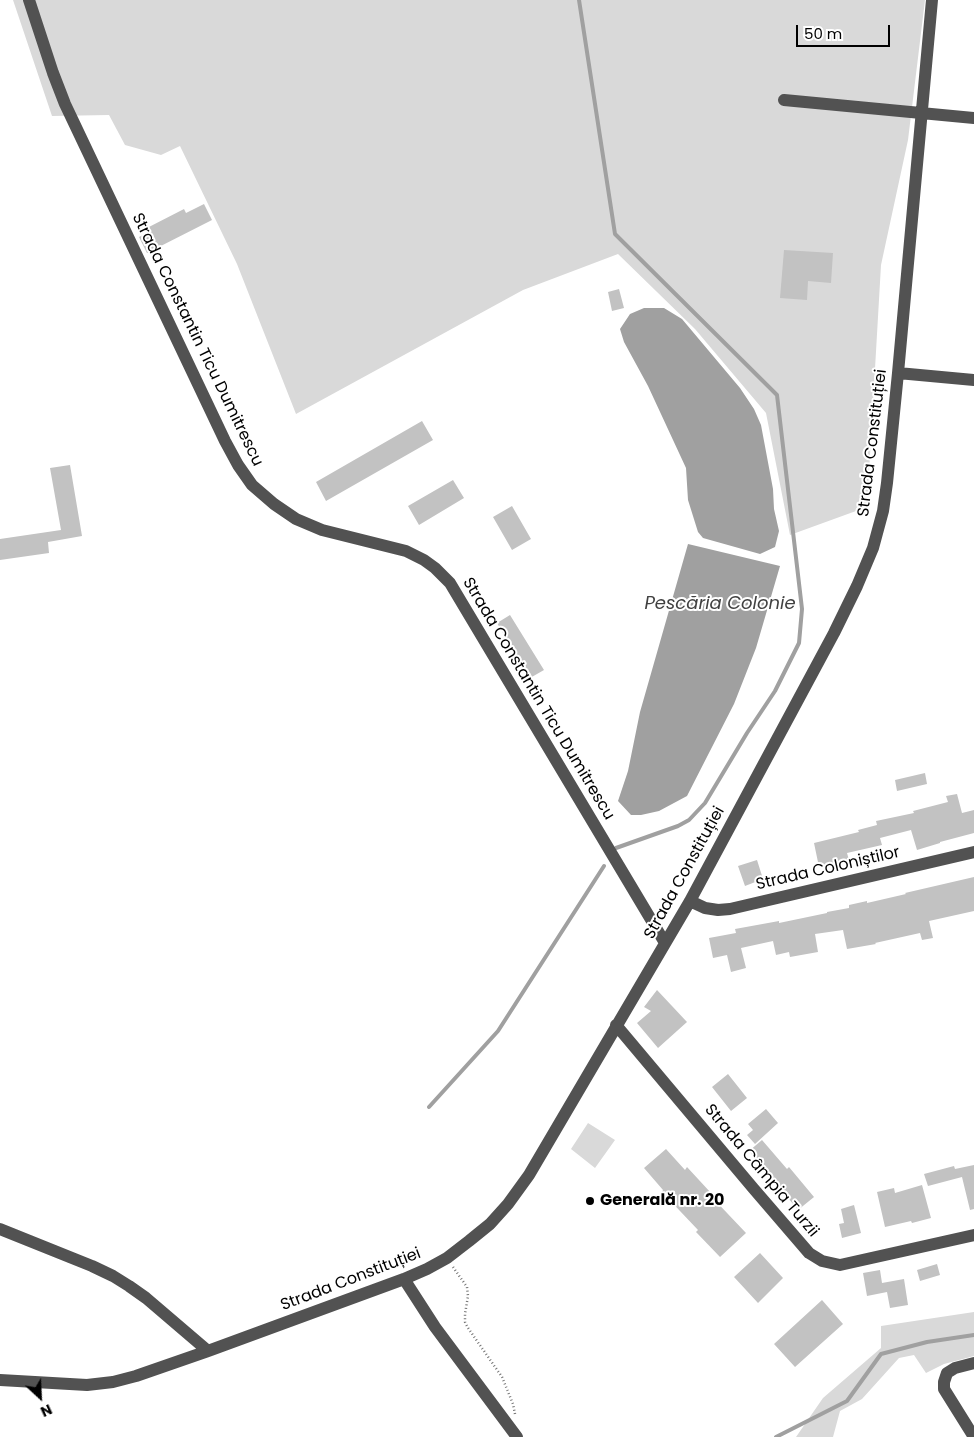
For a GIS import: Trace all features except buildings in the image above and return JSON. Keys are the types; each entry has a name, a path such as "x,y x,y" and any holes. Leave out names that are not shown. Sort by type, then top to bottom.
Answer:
{"street":[{"name":"Strada Constantin Ticu Dumitrescu","path":"29,0 65,104 238,465 252,485 274,504 296,519 322,530 406,551 424,560 450,583 665,944"},
{"name":"Strada Constituției","path":"0,1380 87,1385 113,1382 208,1351 404,1279 447,1258 469,1242 490,1224 508,1204 529,1175 690,901 834,632 873,548 884,502 898,372 932,0"},
{"path":"784,100 974,118"},
{"path":"898,372 974,380"},
{"name":"Strada Coloniștilor","path":"690,901 705,908 730,909 974,852"},
{"name":"Strada Câmpia Turzii","path":"616,1025 809,1253 822,1261 840,1265 974,1235"},
{"path":"0,1229 92,1266 121,1281 146,1298 208,1351"},
{"path":"404,1279 436,1327 516,1435"},
{"path":"974,1363 955,1368 947,1374 944,1382 944,1389 974,1437"}],"path":[{"path":"447,1258 467,1287 468,1296 465,1322 502,1378 513,1404 516,1435"}],"shaded area":[{"path":"13,0 925,0 908,140 881,265 867,507 790,535 766,413 695,329 618,254 523,290 296,414 237,264 180,146 161,155 125,145 109,115 52,116"},
{"path":"588,1123 615,1140 595,1168 571,1149"},
{"path":"974,1312 974,1356 944,1364 926,1373 914,1355 899,1358 862,1399 840,1411 833,1437 796,1437 823,1398 881,1348 881,1326"}],"water":[{"path":"644,308 664,308 682,319 740,388 754,409 761,425 773,489 774,509 779,531 775,547 760,554 703,538 698,532 688,500 686,468 648,386 624,342 620,329 630,314"},
{"name":"Pescăria Colonie","path":"688,544 780,566 756,648 734,704 687,796 659,811 631,815 618,801 628,771 640,712"}],"waterway":[{"path":"579,0 615,234 777,395 802,609 799,643 775,691 705,803 689,820 678,826 616,848"},
{"path":"429,1107 498,1031 604,866"},
{"path":"776,1437 847,1401 881,1354 927,1342 974,1335"}],"place":[{"name":"Generală nr. 20","path":"590,1201"}]}
